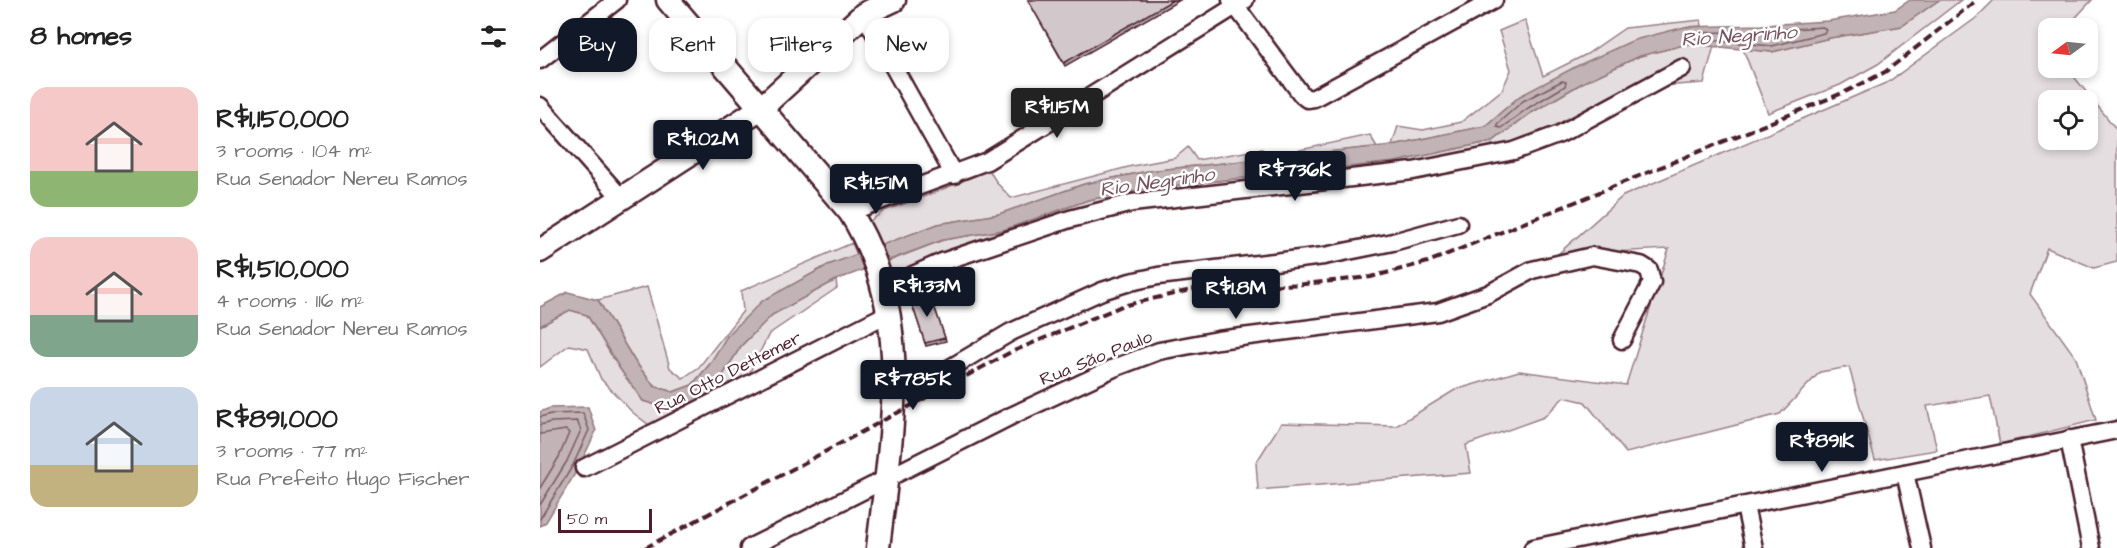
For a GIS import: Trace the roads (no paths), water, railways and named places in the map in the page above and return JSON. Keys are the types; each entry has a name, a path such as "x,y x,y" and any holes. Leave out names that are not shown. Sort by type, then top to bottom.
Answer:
{"main road":[{"path":"668,0 850,212 865,239 883,284 889,313 895,379 878,548"},
{"path":"540,251 761,108 864,14 890,0"}],"street":[{"path":"540,60 617,0"},
{"path":"850,212 954,174 1002,153 1237,2 1307,99 1314,98 1494,0"},
{"path":"864,14 954,174"},
{"path":"883,284 1070,219 1132,203 1413,171 1514,151 1560,134 1682,68"},
{"path":"540,106 622,199"},
{"path":"895,379 918,380 940,374 1011,332 1102,291 1130,282 1158,276 1323,256 1393,242 1458,224"},
{"name":"Rua São Paulo","path":"749,548 1011,416 1099,374 1142,357 1218,340 1438,312 1488,294 1532,270 1592,256 1641,265 1649,270 1652,282 1622,340"},
{"name":"Rua Otto Dettemer","path":"584,468 889,313"},
{"path":"1533,548 1584,543 1745,506 2117,430"},
{"path":"2070,439 2091,548"},
{"path":"1905,473 1922,548"},
{"path":"1745,506 1754,548"}],"water":[{"name":"Rio Negrinho","path":"1910,0 1939,0 1902,26 1830,38 1772,52 1688,44 1640,56 1584,82 1531,113 1493,141 1395,162 1151,188 1088,200 1003,230 943,240 836,280 772,315 741,346 723,375 702,400 673,410 643,401 620,369 587,315 570,310 540,326 540,307 568,292 598,300 634,360 654,386 673,392 692,385 709,365 727,336 762,301 828,265 938,224 999,214 1084,184 1148,171 1392,145 1485,126 1520,96 1634,40 1685,27 1828,21 1895,10"},
{"path":"588,407 596,431 579,467 546,522 540,526 540,412 550,408"}],"railway":[{"path":"645,548 1011,352 1122,306 1195,289 1304,284 1371,277 1428,262 1845,92 1885,72 1977,0"}]}
